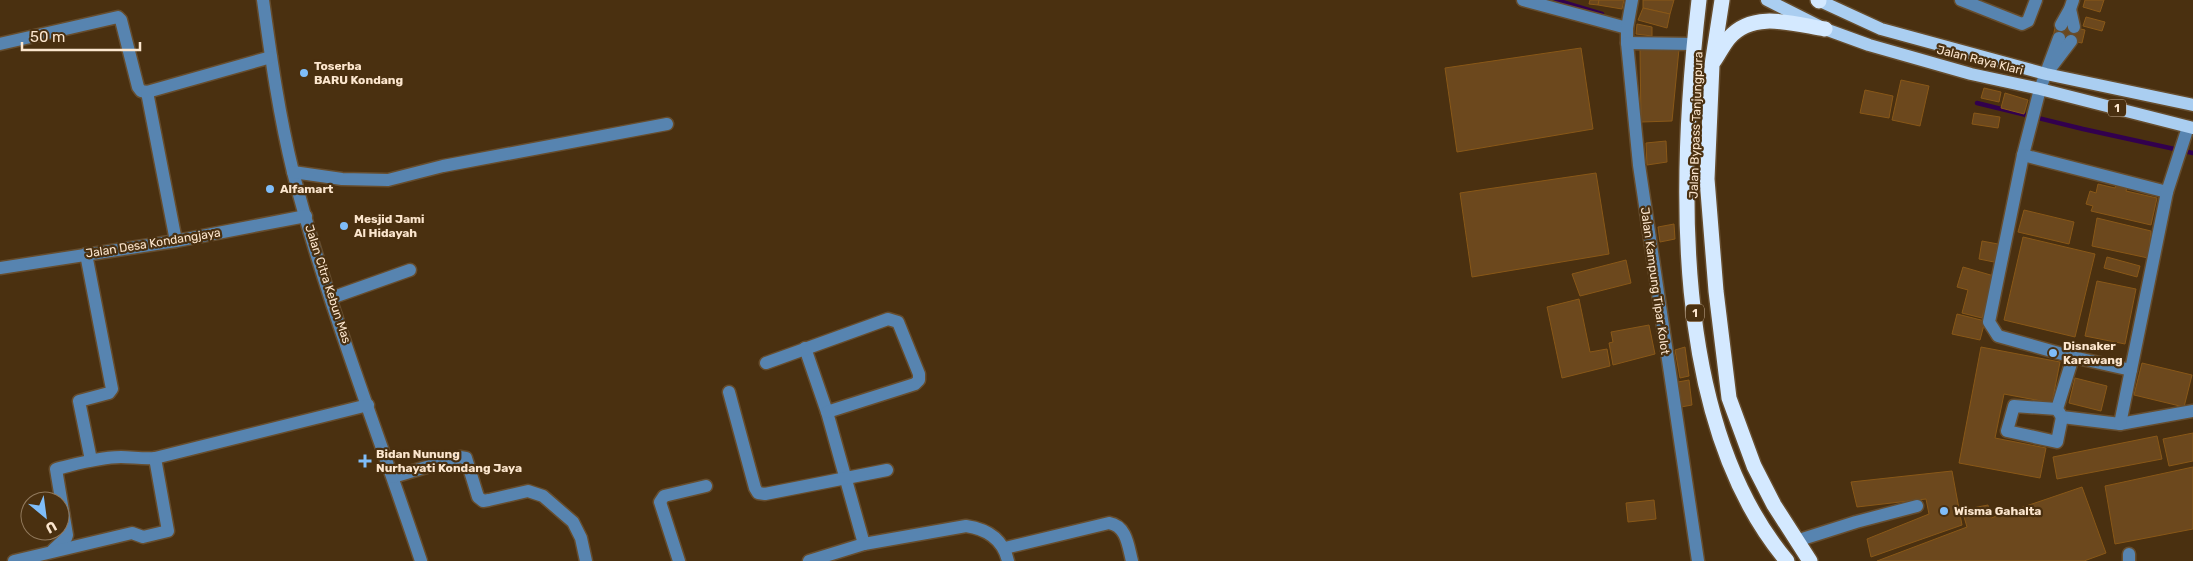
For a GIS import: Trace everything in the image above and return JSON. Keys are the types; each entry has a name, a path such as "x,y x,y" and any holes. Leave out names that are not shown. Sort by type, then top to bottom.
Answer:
{"highway":[{"path":"1688,0 1694,44"},
{"name":"Jalan Bypass Tanjungpura","path":"1700,0 1694,44 1686,167 1690,274 1705,380 1714,418 1730,469 1753,511 1787,561"},
{"name":"Jalan Bypass Tanjungpura","path":"1722,0 1712,65 1707,179 1716,291 1729,398 1754,466 1774,505 1810,561"},
{"path":"1712,65 1730,37 1749,23 1772,21 1825,29"}],"main road":[{"name":"Jalan Raya Klari","path":"1767,0 1825,29 1869,45 1953,69 2190,127"},
{"name":"Jalan Raya Klari","path":"1818,0 1881,29 2046,74 2193,105"}],"street":[{"name":"Jalan Citra Kebun Mas","path":"263,0 276,94 293,172 331,298 420,561"},
{"path":"1523,0 1627,28"},
{"name":"Jalan Kampung Tipar Kolot","path":"1632,0 1627,28 1627,43 1638,165 1698,561"},
{"path":"1961,0 2022,24 2028,21 2036,0"},
{"path":"2067,26 2072,5"},
{"path":"0,44 118,17 121,20 138,87 141,91 147,92 271,57"},
{"path":"2065,39 2046,74 2033,115 2023,155 1990,322 1998,336 2073,357 2131,370"},
{"path":"1627,43 1694,44"},
{"path":"147,92 176,241"},
{"path":"293,172 342,179 388,180 443,166 667,124"},
{"path":"2120,424 2167,192 2180,148 2190,127"},
{"path":"2023,155 2167,192"},
{"name":"Jalan Desa Kondangjaya","path":"0,268 176,241 306,216"},
{"path":"86,254 112,388 110,392 81,399 79,402 91,460"},
{"path":"331,298 410,270"},
{"path":"766,363 888,319 898,322 919,374 919,380 915,384 827,412"},
{"path":"805,348 827,412 864,544"},
{"path":"2073,357 2060,413 2120,424 2193,412"},
{"path":"729,392 755,488 758,493 765,494 846,480 887,470"},
{"path":"53,556 67,535 56,469 91,460 121,457 140,460 155,458 368,405"},
{"path":"393,478 460,457 466,458 478,498 489,500 528,491 543,496 573,522 581,538 586,561"},
{"path":"14,561 53,556 132,533 143,536 168,531 155,458"},
{"path":"680,561 660,502 664,496 706,486"},
{"path":"1796,541 1856,522 1917,506"},
{"path":"1005,548 1109,523 1116,524 1124,533 1132,561"},
{"path":"809,561 864,544 966,526 979,528 988,533 1005,548 1008,561"}],"building":[{"path":"1590,0 1599,0 1598,5 1589,4"},
{"path":"1599,0 1624,0 1622,9 1598,5"},
{"path":"1643,0 1674,0 1670,14 1643,8"},
{"path":"2085,0 2104,0 2100,12 2083,7"},
{"path":"1643,8 1670,14 1667,28 1638,20"},
{"path":"2086,17 2105,22 2102,31 2083,26"},
{"path":"2056,23 2085,30 2082,43 2053,37"},
{"path":"1637,24 1652,27 1652,36 1636,34"},
{"path":"1581,48 1593,129 1457,152 1445,68"},
{"path":"1640,49 1679,49 1672,121 1641,122"},
{"path":"1901,80 1929,86 1920,126 1892,120"},
{"path":"1984,88 2001,92 1999,102 1981,98"},
{"path":"1865,90 1893,96 1889,118 1860,113"},
{"path":"2005,93 2028,100 2024,114 2001,108"},
{"path":"1974,113 2000,117 1998,128 1972,124"},
{"path":"1666,141 1667,162 1647,165 1646,143"},
{"path":"1596,173 1609,254 1472,277 1460,193"},
{"path":"2098,184 2115,188 2116,185 2127,187 2126,191 2157,198 2151,225 2091,211 2093,206 2086,204 2090,191 2096,193"},
{"path":"2024,210 2074,222 2069,244 2018,232"},
{"path":"2097,218 2151,231 2148,258 2092,246"},
{"path":"1674,224 1675,239 1660,242 1658,227"},
{"path":"2023,237 2095,254 2075,337 2004,320"},
{"path":"1982,241 1998,244 1994,262 1979,259"},
{"path":"2107,257 2140,266 2137,277 2104,268"},
{"path":"1626,260 1631,283 1580,296 1572,274"},
{"path":"1963,267 1994,276 1982,318 1962,313 1968,290 1957,287"},
{"path":"2097,281 2136,289 2125,344 2085,336"},
{"path":"1579,299 1590,352 1607,349 1610,366 1562,378 1547,307"},
{"path":"1957,314 1985,321 1980,340 1952,334"},
{"path":"1649,325 1655,354 1613,365 1609,343 1613,342 1611,332"},
{"path":"1685,347 1689,376 1680,378 1675,350"},
{"path":"1981,347 2060,362 2052,403 2004,394 1995,438 2046,448 2040,478 1959,463"},
{"path":"2142,363 2192,375 2184,407 2134,395"},
{"path":"2075,378 2107,386 2101,411 2069,403"},
{"path":"1689,380 1692,405 1681,407 1678,382"},
{"path":"2193,433 2193,461 2169,466 2163,439"},
{"path":"2157,436 2162,459 2057,479 2053,457"},
{"path":"2193,467 2193,529 2115,544 2105,486"},
{"name":"Wisma Gahalta","path":"1952,471 1962,525 1871,557 1867,539 1929,514 1926,499 1857,507 1851,482"},
{"path":"2082,487 2106,553 2084,561 1877,561 1967,527 1962,510 1988,505 1991,518"},
{"path":"1654,500 1656,519 1628,522 1626,503"}],"waterway":[{"path":"1556,0 1602,14"},
{"path":"1977,103 2193,153"}],"place":[{"name":"Toserba BARU Kondang","path":"304,73"},
{"name":"Alfamart","path":"270,189"},
{"name":"Mesjid Jami Al Hidayah","path":"344,226"},
{"name":"Disnaker Karawang","path":"2053,353"},
{"name":"Bidan Nunung Nurhayati Kondang Jaya","path":"365,461"},
{"name":"Wisma Gahalta","path":"1944,511"}]}
